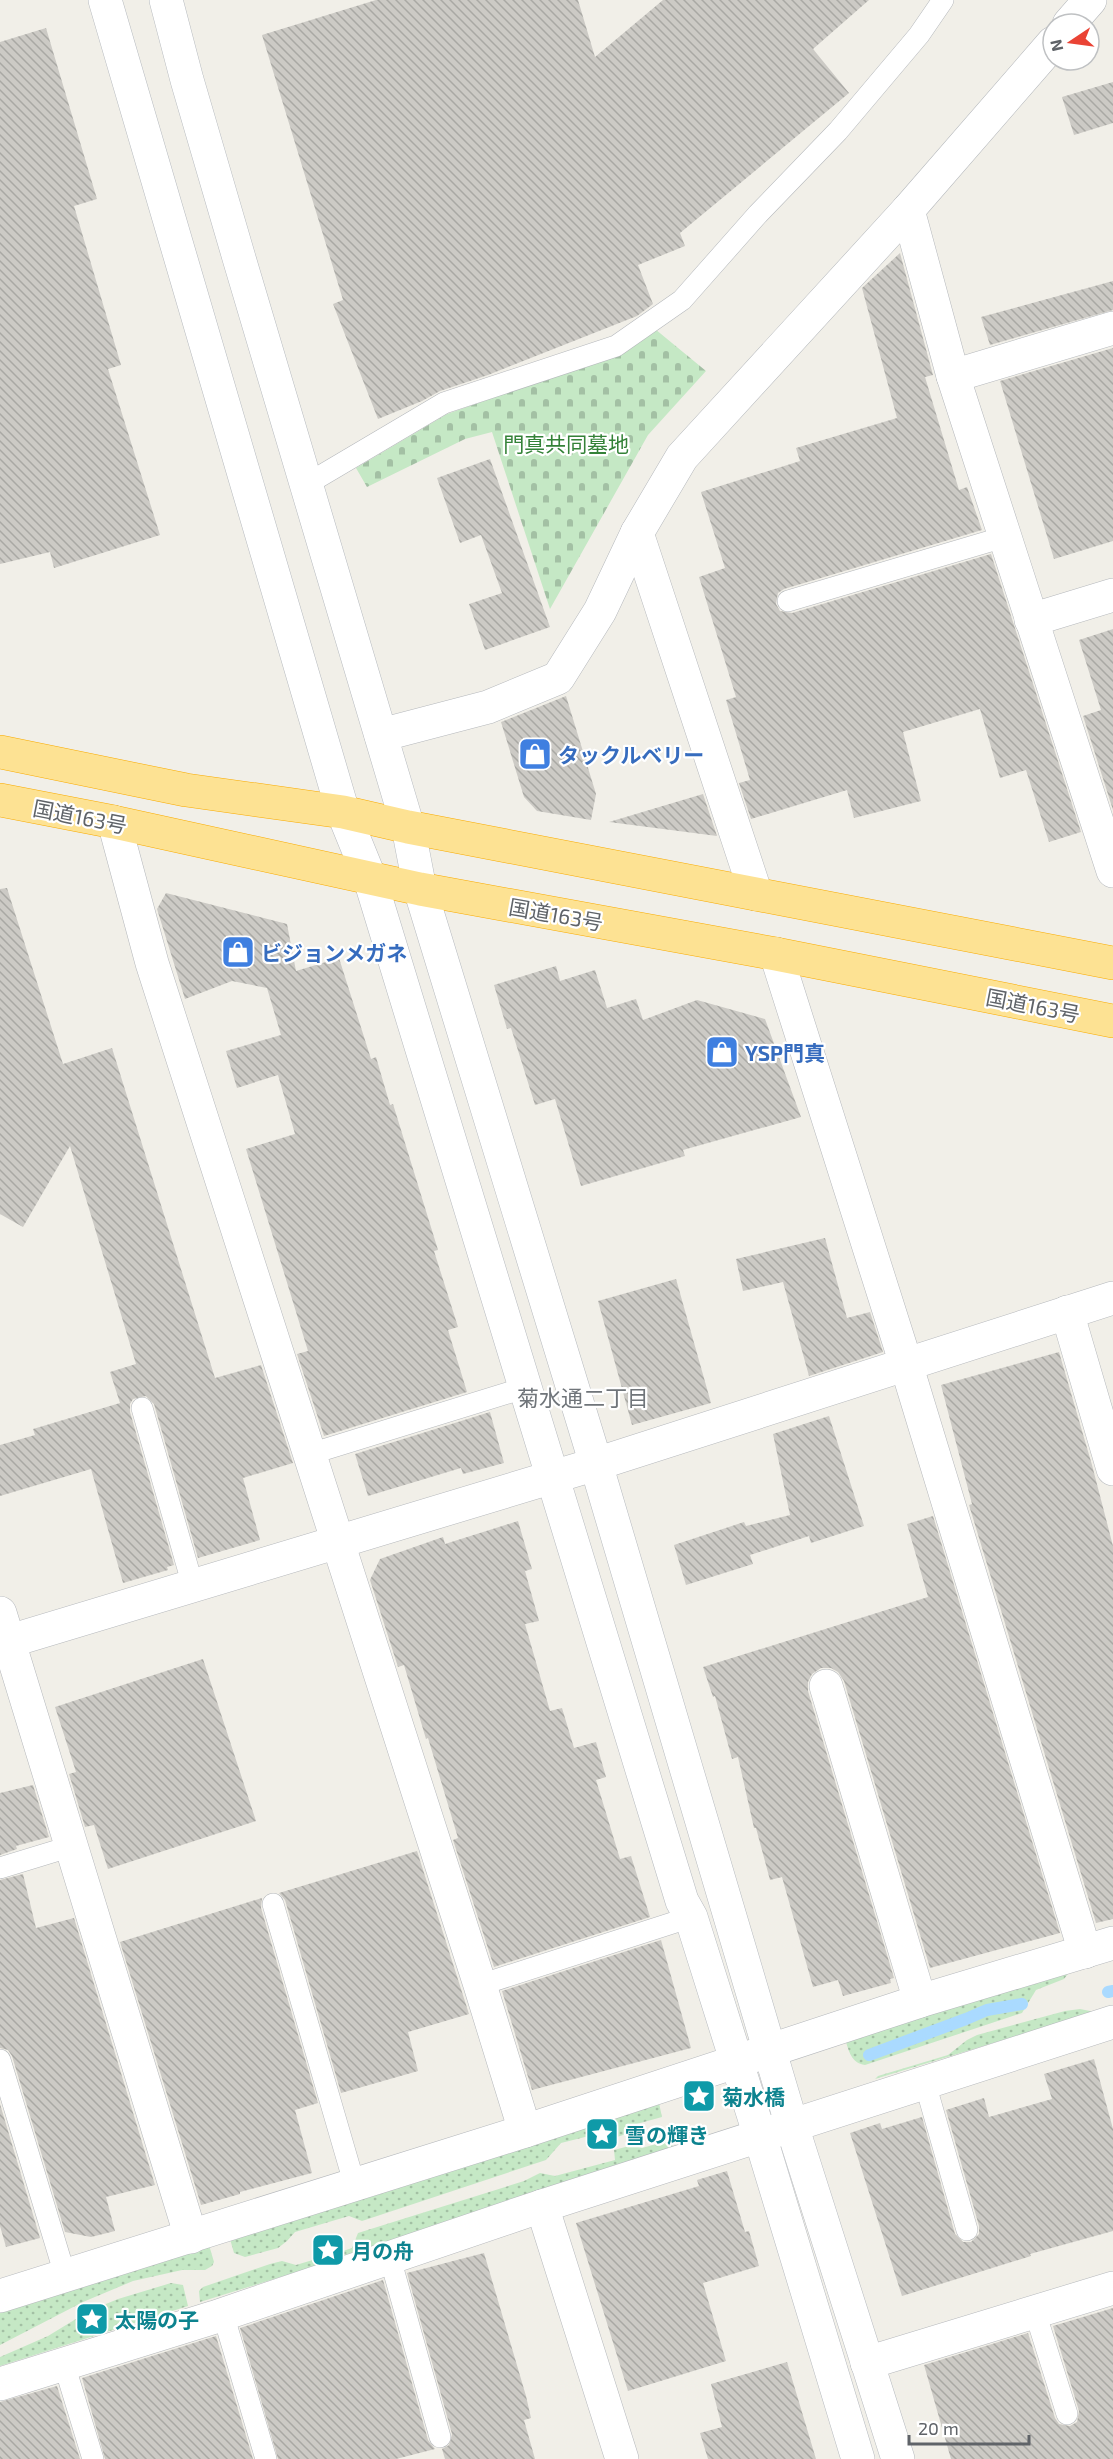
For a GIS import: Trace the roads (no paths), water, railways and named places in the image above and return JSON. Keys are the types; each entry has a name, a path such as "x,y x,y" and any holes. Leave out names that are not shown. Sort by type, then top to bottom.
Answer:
{"highway":[{"path":"0,752 186,790 343,812 408,827 1113,963"},
{"name":"国道163号","path":"0,800 369,876 420,889 776,954 1113,1021"}],"street":[{"path":"105,0 343,812 369,876 682,1901 691,1917 858,2459"},
{"path":"166,0 187,80 408,827 420,889 596,1464 792,2126 898,2459"},
{"path":"1080,12 1090,0"},
{"path":"381,735 488,708 558,678 600,611 637,533 682,457 908,210 1041,57"},
{"path":"908,210 953,376 1113,871"},
{"path":"953,376 1113,328"},
{"path":"637,533 756,894"},
{"path":"1031,621 1113,595"},
{"path":"114,822 152,963 480,1984 525,2131"},
{"path":"0,2296 355,2186 920,2001 1099,1948 906,1364 776,954"},
{"path":"191,2237 72,1846 3,1633 192,1586 338,1542 596,1464 1113,1298"},
{"path":"1067,1312 1113,1469"},
{"path":"826,1686 920,2001"},
{"path":"0,2384 223,2314 542,2206 925,2083 1112,2026"},
{"path":"542,2206 622,2459"},
{"path":"867,2363 1113,2288"}],"lane":[{"path":"307,484 444,403 616,346 682,300 758,214 838,131 919,35 943,0"},
{"path":"788,601 1005,537"},
{"path":"310,1454 524,1388"},
{"path":"142,1408 192,1586"},
{"path":"0,1868 72,1846"},
{"path":"273,1904 355,2186"},
{"path":"480,1984 691,1917"},
{"path":"0,2060 64,2276"},
{"path":"925,2083 967,2230"},
{"path":"390,2258 440,2437"},
{"path":"1035,2312 1067,2414"},
{"path":"223,2314 266,2459"},
{"path":"64,2364 93,2459"}],"waterway":[{"path":"1108,1992 1113,1991"},
{"path":"869,2055 987,2010 1022,2004"}],"place":[{"name":"タックルベリー","path":"535,754"},
{"name":"ビジョンメガネ","path":"238,952"},
{"name":"YSP門真","path":"722,1052"},
{"name":"菊水橋","path":"699,2096"},
{"name":"雪の輝き","path":"602,2134"},
{"name":"月の舟","path":"328,2250"},
{"name":"太陽の子","path":"92,2319"}],"district":[{"name":"菊水通二丁目","path":"583,1397"}],"park label":[{"name":"門真共同墓地","path":"566,443"}]}
